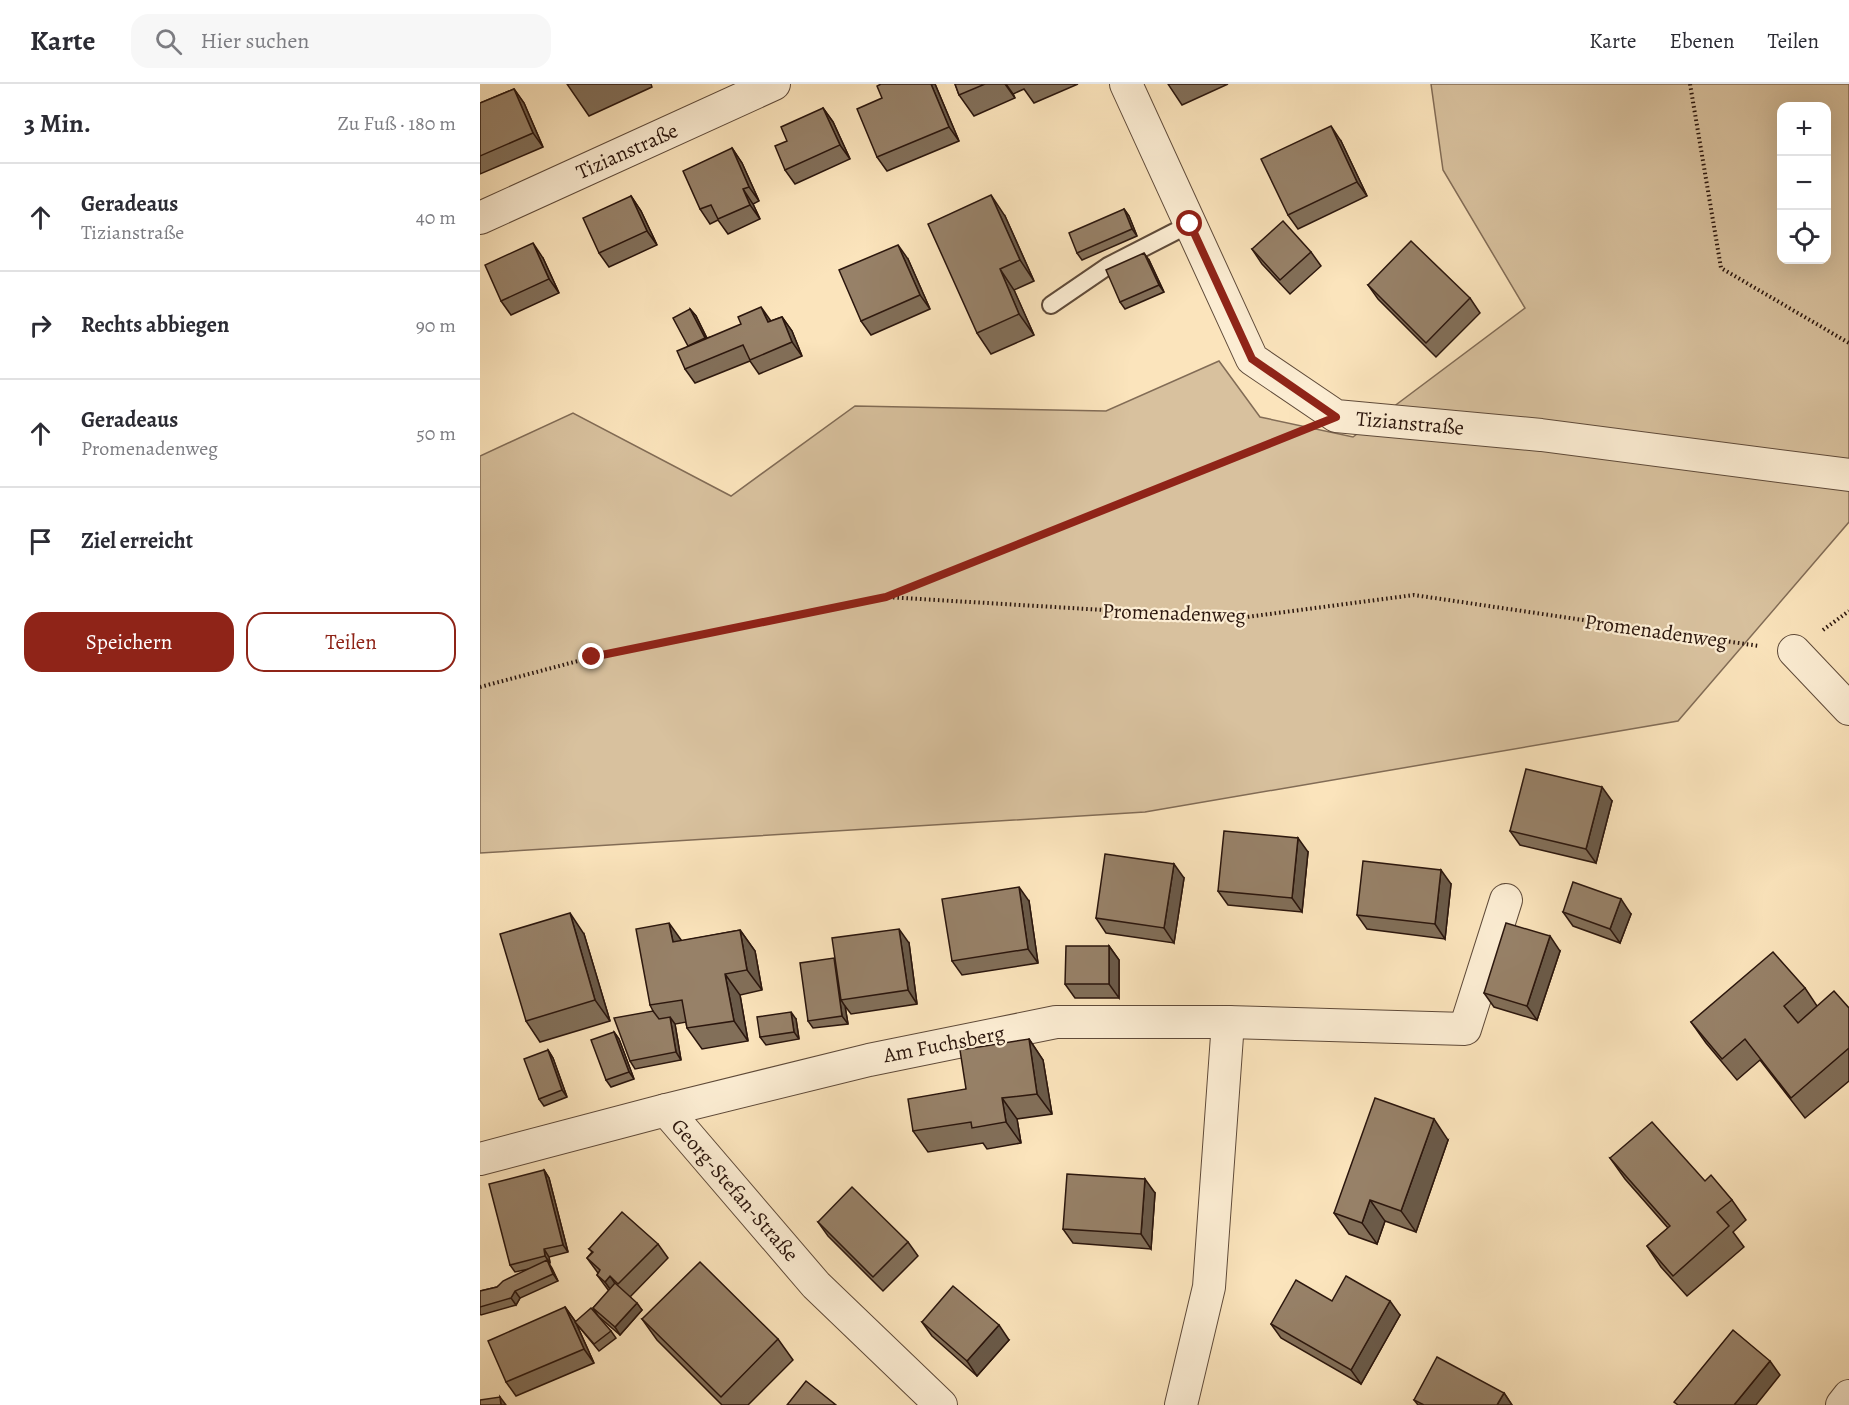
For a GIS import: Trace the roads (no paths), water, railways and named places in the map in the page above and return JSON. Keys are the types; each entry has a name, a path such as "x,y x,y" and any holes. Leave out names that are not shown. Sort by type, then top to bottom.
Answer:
{"street":[{"name":"Tizianstraße","path":"480,218 774,84"},
{"name":"Tizianstraße","path":"1126,84 1252,359 1336,417 1541,435 1849,475"},
{"path":"1794,651 1849,709"},
{"name":"Am Fuchsberg","path":"666,1110 869,1060 1056,1022 1228,1022 1465,1029 1506,900"},
{"path":"1181,1405 1209,1287 1228,1022"},
{"name":"Georg-Stefan-Straße","path":"480,1159 666,1110 816,1284 941,1405"},
{"path":"1842,1405 1849,1396"}],"lane":[{"path":"1051,305 1108,266 1190,224"}]}
